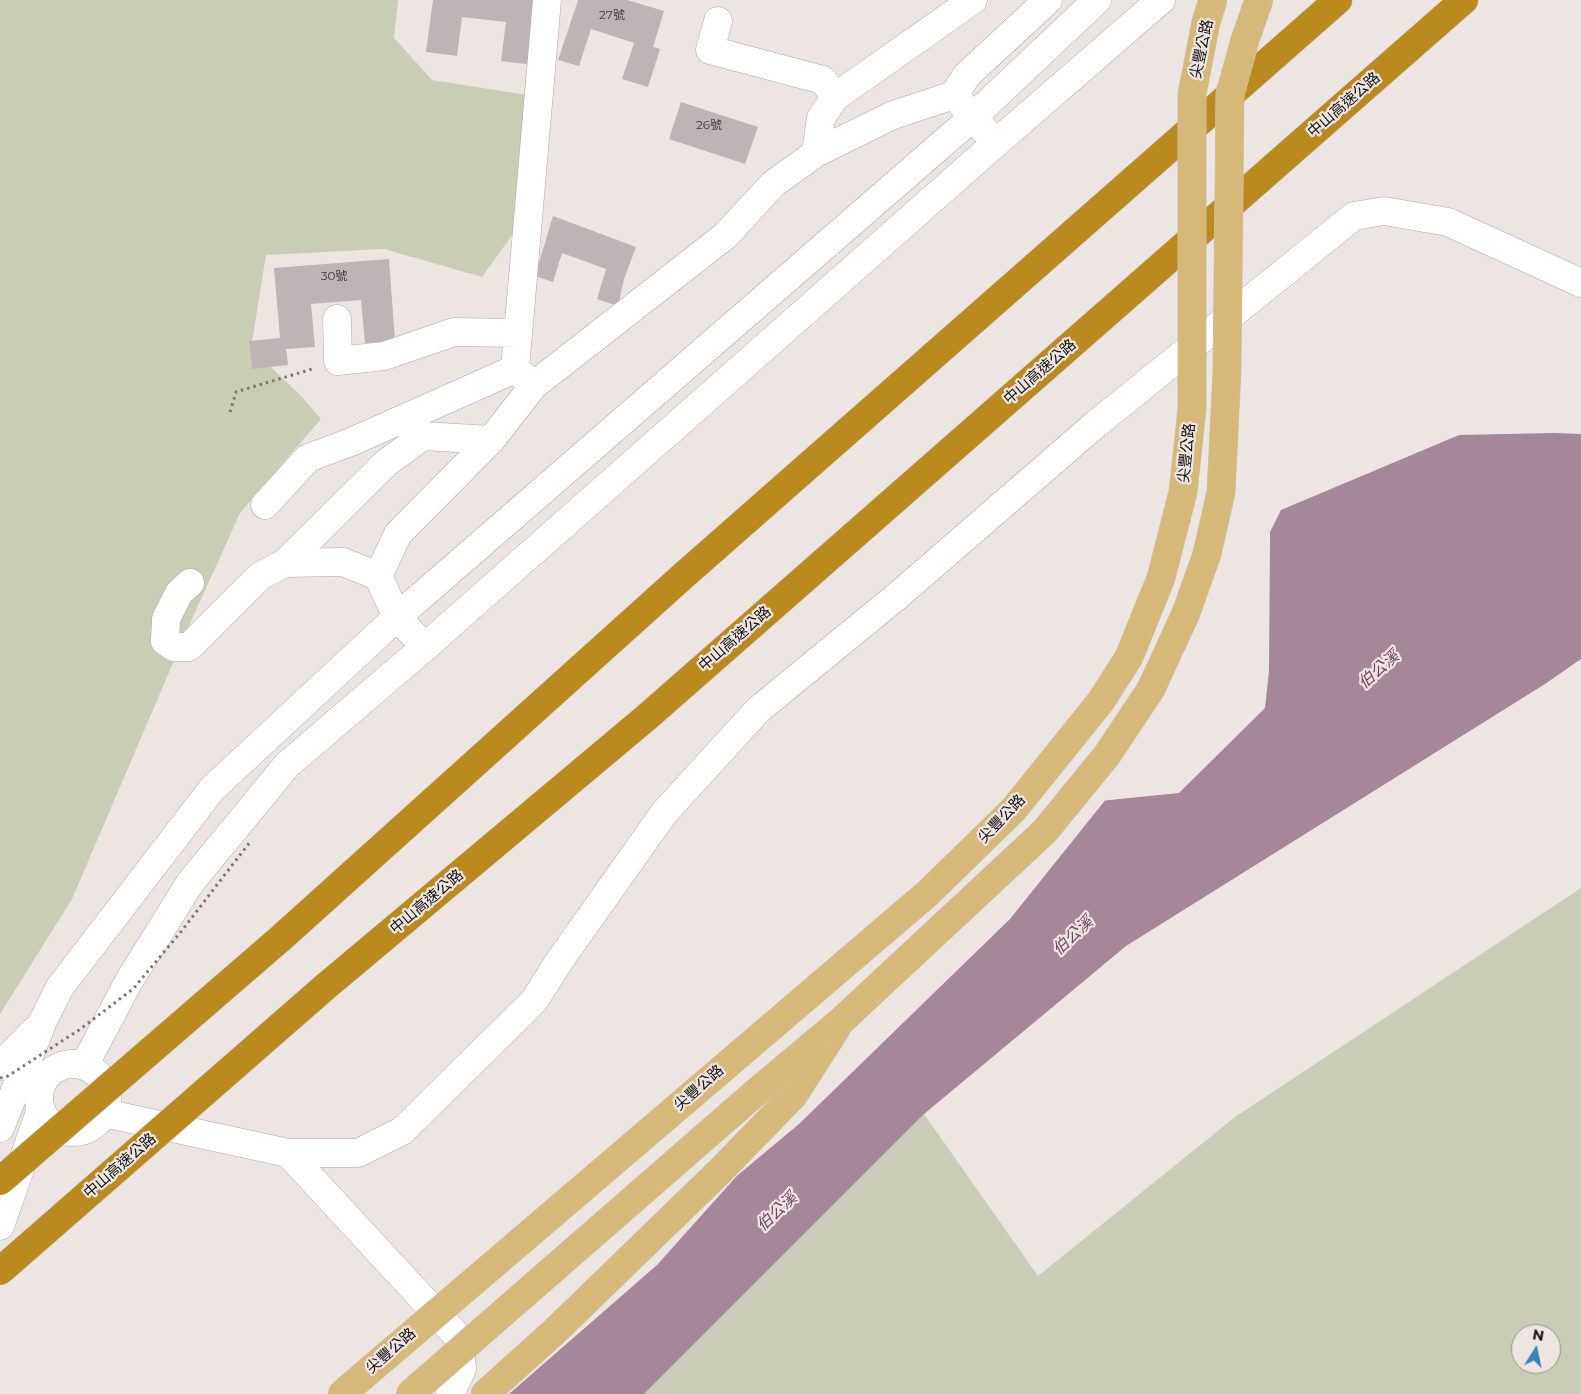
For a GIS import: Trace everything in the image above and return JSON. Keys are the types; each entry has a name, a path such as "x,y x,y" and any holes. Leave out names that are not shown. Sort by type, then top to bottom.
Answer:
{"highway":[{"path":"0,1182 280,938 682,576 1338,0"},
{"name":"中山高速公路","path":"0,1271 325,987 647,717 1464,0"}],"main road":[{"name":"尖豐公路","path":"342,1394 928,893 1014,809 1101,700 1129,657 1161,578 1183,492 1192,408 1192,94 1206,22 1214,0"},
{"path":"410,1394 754,1094 841,1021 1045,830 1107,755 1151,688 1186,613 1207,554 1221,492 1228,371 1230,94 1244,40 1259,0"},
{"path":"485,1394 555,1331 793,1096 841,1021"}],"street":[{"path":"378,576 398,534 491,440 524,377 518,333 547,0"},
{"path":"816,152 821,118 835,97 973,0"},
{"path":"265,505 308,458 524,377 725,236 773,184 816,152 893,115 954,95 967,75 1048,0"},
{"path":"0,1128 43,1021 60,987 212,789 397,617 972,118 1097,0"},
{"path":"84,1066 129,981 190,883 287,765 425,647 996,143 1162,0"},
{"path":"718,21 710,50 824,80 835,97"},
{"path":"954,95 972,118 996,143"},
{"path":"104,1113 288,1153 358,1154 402,1131 534,1001 560,960 664,813 758,710 896,597 1096,424 1354,216 1384,211 1448,222 1581,283"},
{"path":"337,319 338,360 384,356 454,332 518,333"},
{"path":"190,584 180,593 166,619 165,641 174,647 189,647 260,576 285,562 386,463 422,436 491,440"},
{"path":"285,562 343,562 378,576 397,617 425,647"},
{"path":"0,1066 43,1021"},
{"path":"73,1064 84,1066 94,1071 102,1080 106,1090 107,1102 104,1113 88,1129 77,1132 55,1127 46,1119 41,1109 39,1098 41,1088 46,1078 62,1066 73,1064"},
{"path":"0,1226 41,1109"},
{"path":"288,1153 459,1338 462,1369 450,1394"}],"path":[{"path":"230,412 236,392 338,360"},
{"path":"0,1078 8,1076 79,1030 133,989 180,933 250,842"}],"green space":[{"path":"0,0 398,0 394,38 432,80 526,95 518,227 482,277 384,249 266,255 251,348 300,395 321,419 240,513 188,628 72,899 0,1014"},
{"path":"1581,888 1581,1394 644,1394 924,1114 1038,1276 1235,1117"}],"water":[{"name":"伯公溪","path":"1581,434 1581,659 1545,684 1126,946 924,1114 644,1394 509,1394 657,1265 1070,804 1179,793 1265,708 1269,671 1270,532 1281,510 1459,435"}],"pier":[{"path":"1107,798 1010,919 799,1124 726,1185 764,1142 767,1110 755,1080 944,879 1069,802"}],"building":[{"path":"433,0 541,0 533,65 501,61 506,22 462,17 457,56 426,52"},
{"path":"578,0 627,0 664,11 653,47 660,49 648,87 622,79 634,43 591,29 579,66 558,60"},
{"path":"681,102 758,127 745,164 669,139"},
{"path":"553,216 636,247 624,279 618,306 597,299 606,269 562,253 553,282 535,276"},
{"path":"389,259 395,341 365,343 361,300 311,304 315,347 286,349 288,365 252,369 249,341 280,338 274,268"}]}
